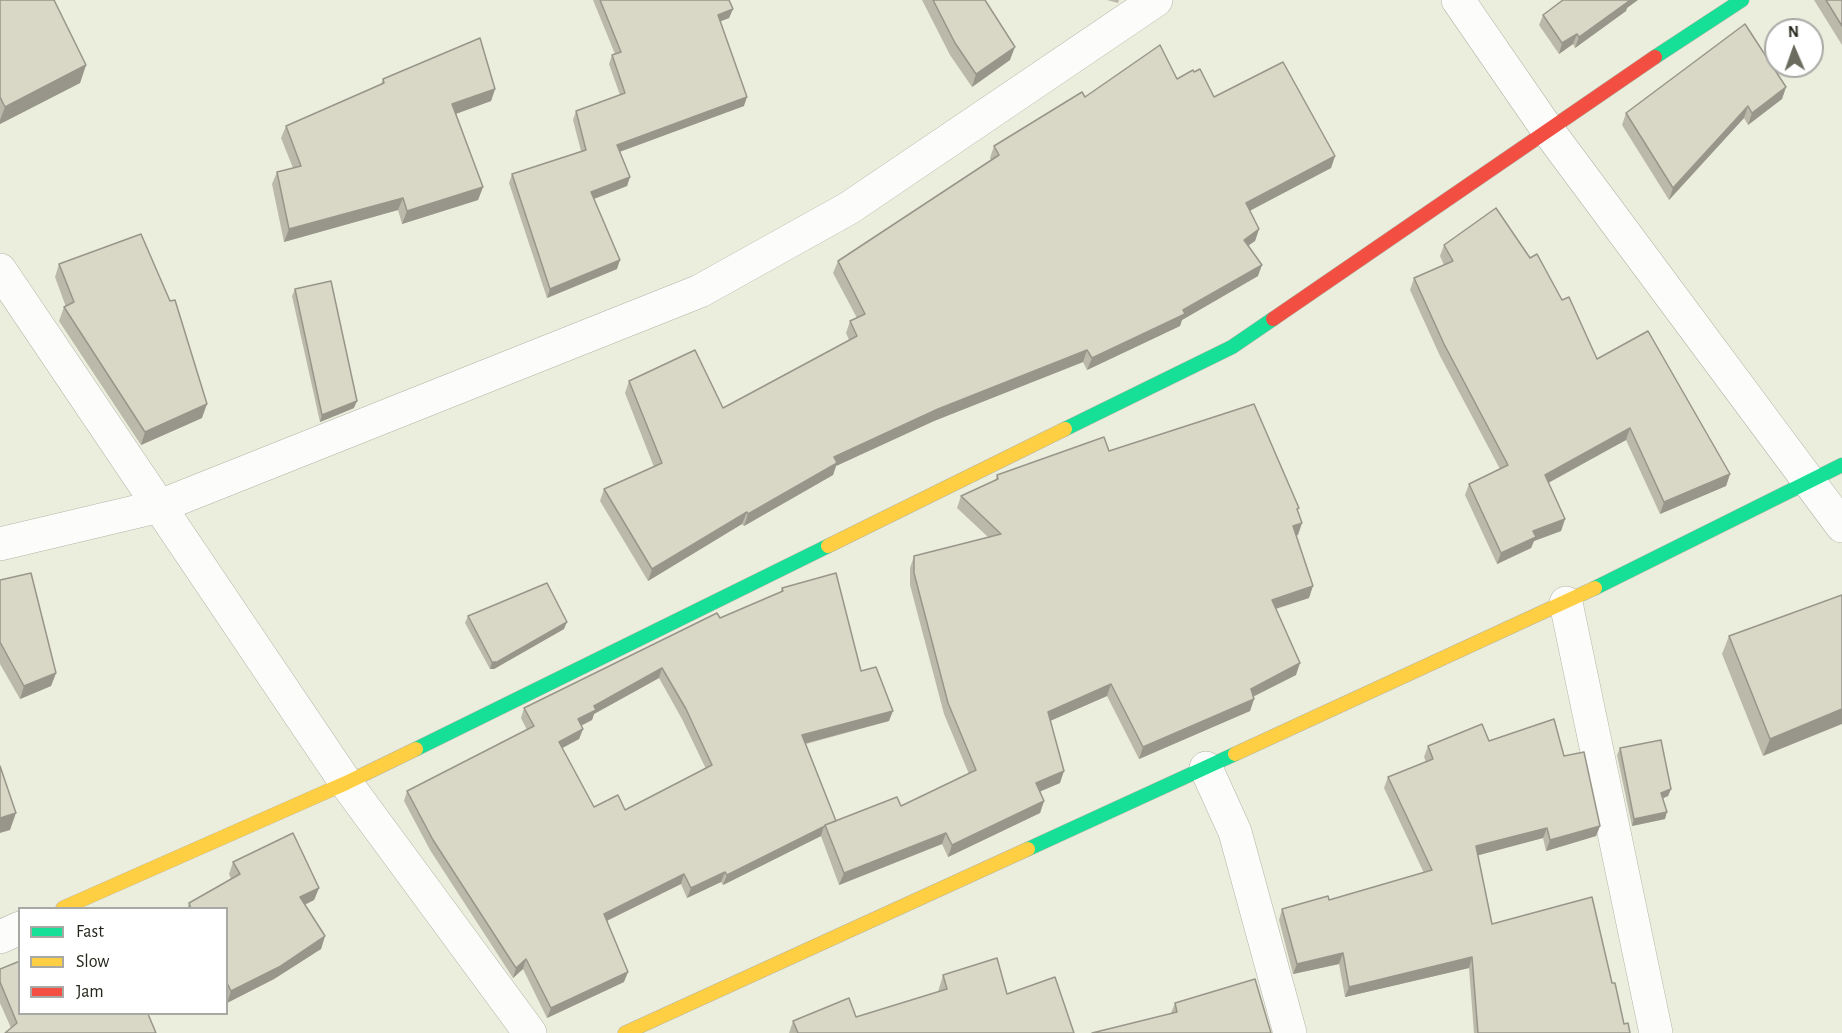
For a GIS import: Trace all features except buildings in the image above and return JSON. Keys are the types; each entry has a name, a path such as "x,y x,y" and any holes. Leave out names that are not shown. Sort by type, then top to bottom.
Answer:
{"street":[{"path":"0,544 160,506 700,291 849,208 1156,0"},
{"path":"1458,0 1547,129 1842,526"},
{"path":"67,907 346,783 1232,347 1547,129 1742,0"},
{"path":"0,270 346,783 530,1033"},
{"path":"625,1033 1566,603 1842,465"},
{"path":"1566,603 1656,1033"},
{"path":"1206,768 1234,832 1290,1033"},
{"path":"0,937 18,929"}],"traffic: fast":[{"path":"1655,57 1742,0"},
{"path":"1065,429 1232,347 1273,319"},
{"path":"1595,588 1842,465"},
{"path":"416,749 828,546"},
{"path":"1028,849 1235,754"}],"traffic: slow":[{"path":"828,546 1065,429"},
{"path":"1235,754 1595,588"},
{"path":"65,907 346,783 416,749"},
{"path":"625,1033 1028,849"}],"traffic: jam":[{"path":"1273,319 1655,57"}]}
